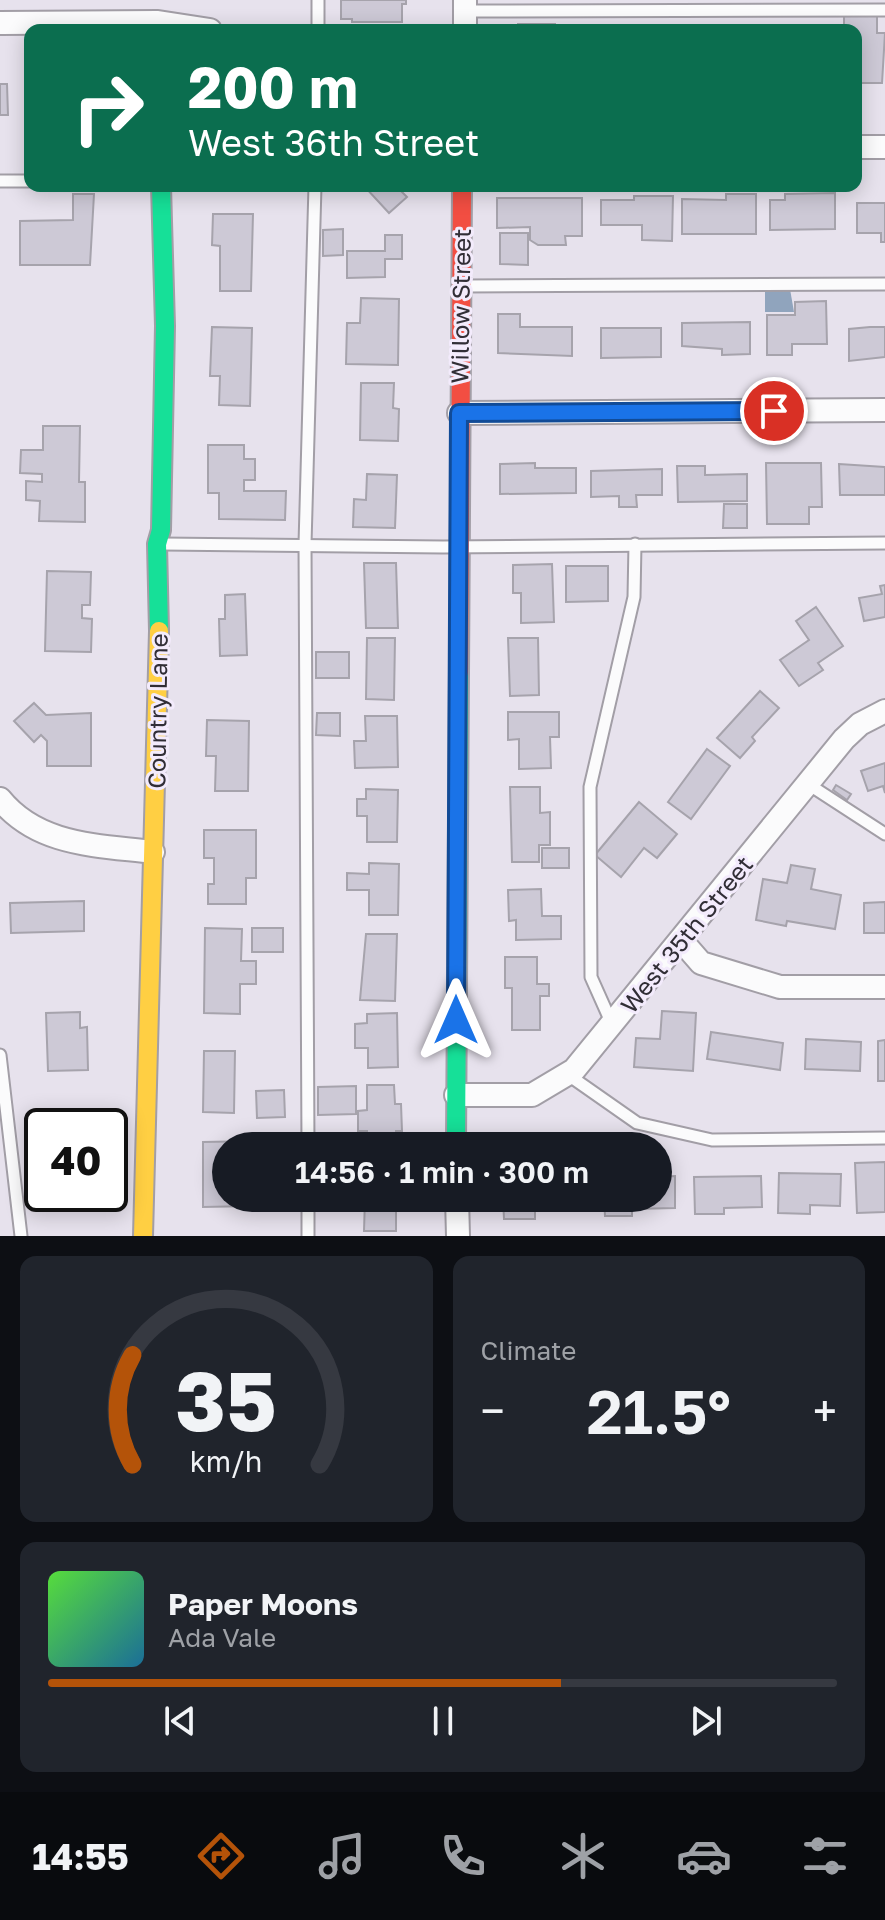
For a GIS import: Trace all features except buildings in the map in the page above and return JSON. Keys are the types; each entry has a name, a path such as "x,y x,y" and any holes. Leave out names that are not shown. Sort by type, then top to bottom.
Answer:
{"street":[{"path":"0,23 53,24"},
{"path":"862,147 885,147"},
{"name":"Country Lane","path":"143,1236 157,544 161,530 165,326 161,192"},
{"name":"Willow Street","path":"456,1132 462,192"},
{"path":"459,413 885,410"},
{"name":"West 35th Street","path":"456,1095 532,1095 567,1074 612,1024 851,732 885,711"},
{"path":"0,799 12,814 48,836 153,852"},
{"path":"681,940 701,963 780,987 885,987"},
{"path":"457,1212 458,1236"}],"lane":[{"path":"318,0 318,24"},
{"path":"465,14 885,10"},
{"path":"0,181 24,181"},
{"path":"308,1132 305,544 315,192"},
{"path":"460,286 885,284"},
{"path":"157,544 459,546 885,543"},
{"path":"612,1024 591,977 590,787 634,597 635,544"},
{"path":"808,784 885,834"},
{"path":"0,1055 21,1236"},
{"path":"567,1074 637,1123 712,1140 885,1138"},
{"path":"308,1212 308,1236"}],"water":[{"path":"790,289 794,312 765,312 765,292"}],"traffic: fast":[{"path":"159,631 157,544 161,530 165,326 161,192"},
{"path":"456,1132 459,672"}],"traffic: slow":[{"path":"143,1236 159,631"}],"traffic: jam":[{"path":"459,672 462,192"}],"route":[{"path":"456,1020 459,413 774,411"}]}
